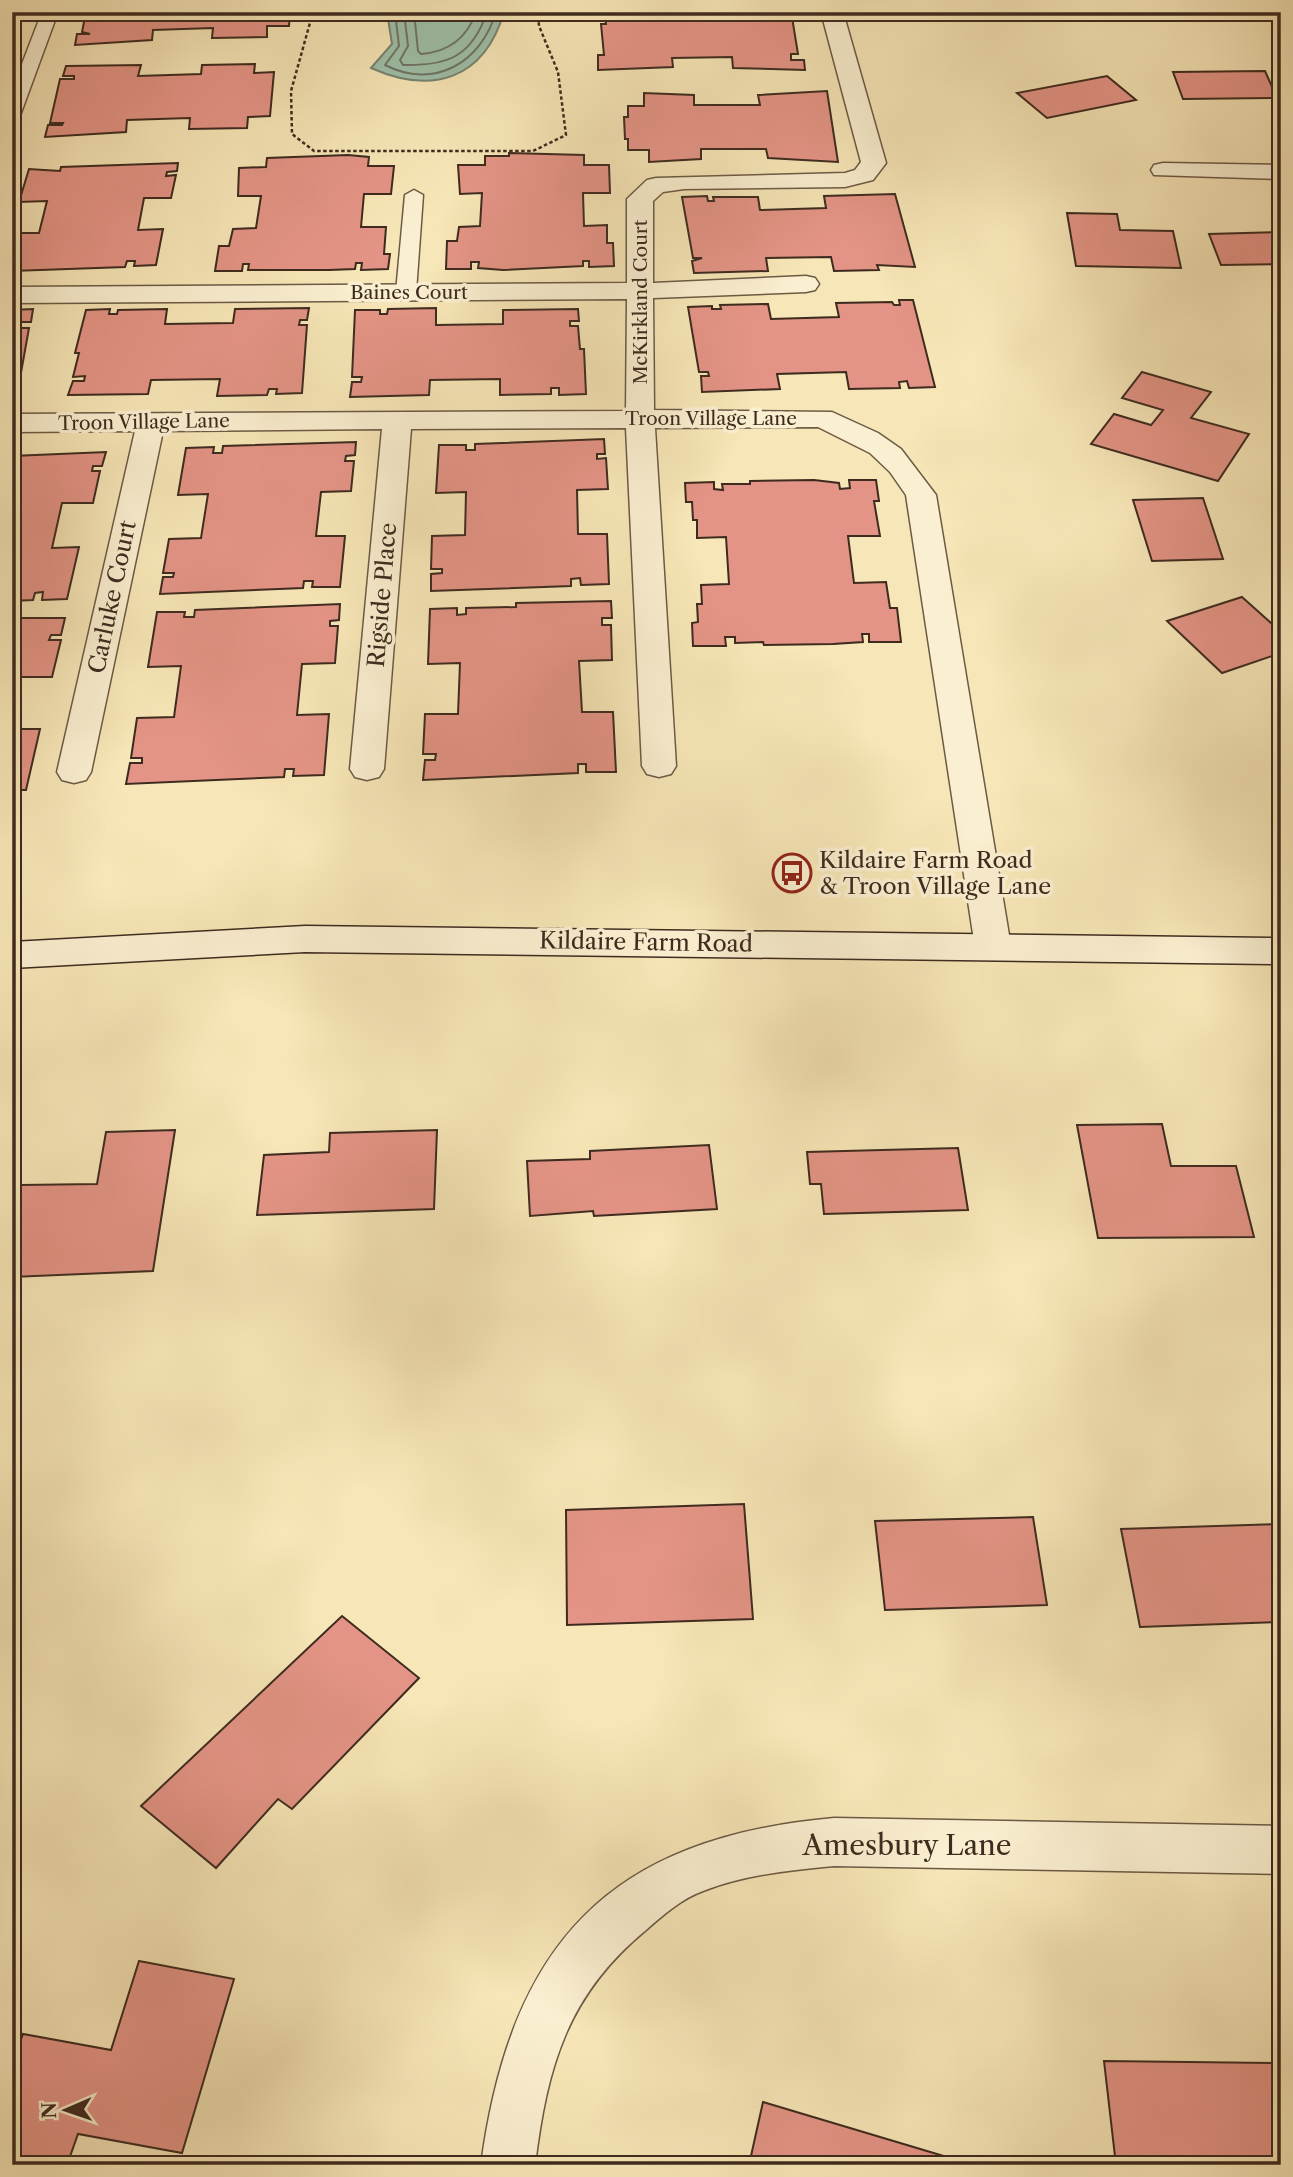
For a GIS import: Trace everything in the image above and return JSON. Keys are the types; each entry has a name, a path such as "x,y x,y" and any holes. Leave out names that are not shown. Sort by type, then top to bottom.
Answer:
{"street":[{"name":"McKirkland Court","path":"659,766 640,419 639,199 656,185 845,180 864,175 874,163 832,12"},
{"path":"1163,170 1281,172"},
{"name":"Baines Court","path":"12,295 641,291 806,284"},
{"name":"Troon Village Lane","path":"12,423 822,418 883,446 905,468 921,495 993,947"},
{"name":"Rigside Place","path":"367,769 397,420"},
{"name":"Carluke Court","path":"74,772 151,422"},
{"name":"Kildaire Farm Road","path":"12,955 305,939 1281,951"},
{"name":"Amesbury Lane","path":"508,2165 510,2141 534,2045 572,1968 621,1918 664,1884 724,1861 783,1846 834,1842 1281,1850"}],"lane":[{"path":"12,113 50,12"},
{"path":"406,292 414,195"}],"path":[{"path":"313,12 291,91 292,134 314,151 533,151 566,135 558,72 538,26 538,12"}],"water":[{"path":"387,12 504,12 495,35 469,67 453,76 415,80 371,68 392,44"}],"building":[{"path":"86,12 290,12 289,26 267,26 267,37 212,38 213,28 153,30 152,40 75,45 77,34 90,34 82,32"},
{"path":"599,12 670,12 670,17 791,12 784,14 792,17 798,54 791,54 791,60 804,60 805,70 733,68 732,57 672,58 673,67 598,70 598,55 604,55 601,24 606,24 605,17 600,17"},
{"path":"255,64 254,73 274,72 270,116 248,117 247,128 189,129 190,118 127,120 126,132 45,137 48,125 63,123 50,123 60,79 74,79 74,76 63,76 66,66 141,65 138,76 201,74 202,65"},
{"path":"1265,71 1277,98 1183,99 1173,72"},
{"path":"1107,76 1136,100 1047,118 1017,93"},
{"path":"827,91 838,162 768,158 766,149 701,149 701,159 649,162 649,150 628,150 628,139 625,139 624,117 628,117 628,106 644,106 644,93 694,95 694,105 760,105 758,95"},
{"path":"509,153 584,155 584,165 609,165 610,193 583,193 584,226 607,225 607,243 613,243 614,266 589,267 589,261 583,261 583,266 503,270 478,268 479,262 471,262 471,269 446,269 447,241 457,241 459,227 480,226 482,193 460,194 458,165 485,165 485,156 509,156"},
{"path":"348,155 369,157 368,166 394,166 391,194 364,194 361,227 386,227 384,254 390,254 388,269 361,270 362,263 356,263 355,269 248,270 249,264 243,264 242,271 215,271 219,246 229,246 233,229 256,228 261,196 238,196 239,168 266,167 267,158"},
{"path":"178,163 177,171 167,172 166,176 176,175 171,198 144,198 138,230 163,229 156,265 134,266 135,261 127,261 125,267 12,271 12,233 39,233 47,201 19,202 29,169 60,171 61,167"},
{"path":"895,194 915,267 877,265 879,270 834,271 831,257 766,258 768,271 694,273 692,261 702,258 693,258 682,197 707,196 708,201 714,201 713,197 758,197 760,210 826,208 824,196"},
{"path":"1067,213 1117,214 1120,230 1173,231 1181,268 1076,266"},
{"path":"1281,232 1281,264 1221,265 1209,234"},
{"path":"899,300 913,300 935,387 909,388 907,381 899,382 900,388 849,389 846,372 777,374 780,389 702,392 701,376 709,376 708,372 699,372 688,307 712,306 712,309 721,309 720,305 768,304 771,319 839,317 836,303 892,302 894,305 900,305"},
{"path":"309,308 307,320 300,320 299,325 307,325 302,393 276,394 277,389 269,389 267,395 217,396 220,379 151,380 148,394 68,395 73,381 84,381 85,376 73,377 79,353 75,353 86,310 110,309 109,314 117,314 118,310 167,309 165,324 233,323 235,309"},
{"path":"436,308 436,325 503,324 503,310 578,309 579,321 570,321 570,326 578,326 580,349 584,349 586,394 559,395 559,388 551,388 551,394 500,395 500,379 430,380 429,395 350,397 352,382 361,382 362,377 352,377 355,310 380,310 380,314 387,314 388,309"},
{"path":"33,309 31,322 18,322 18,328 29,328 17,395 12,395 12,310"},
{"path":"1142,372 1211,392 1191,418 1249,434 1218,481 1091,444 1114,414 1151,425 1163,410 1122,398"},
{"path":"604,439 605,454 597,454 597,459 606,458 608,489 577,490 578,534 607,534 609,584 581,585 580,578 571,579 571,586 431,591 431,574 442,573 442,569 431,569 432,536 465,535 466,492 436,493 439,445 466,445 466,450 475,450 475,444"},
{"path":"356,442 355,455 346,456 345,461 354,461 351,491 321,492 316,536 345,536 340,587 312,587 313,581 304,581 303,588 160,594 163,577 173,577 174,573 163,573 169,539 201,538 208,494 178,495 186,448 214,447 213,453 222,453 223,446"},
{"path":"106,452 102,466 93,466 92,471 100,471 93,503 62,503 52,548 79,547 67,599 42,600 43,592 35,593 33,600 12,601 12,456"},
{"path":"814,480 839,483 840,489 850,488 849,480 876,480 879,501 874,501 880,536 848,536 854,583 886,582 890,608 897,608 901,642 869,642 869,634 862,634 863,642 764,645 763,642 735,643 735,637 725,637 726,646 693,646 692,623 698,622 697,604 702,604 701,585 729,584 726,537 697,538 697,520 693,520 692,502 686,502 685,483 714,482 714,489 723,490 722,484"},
{"path":"1203,498 1223,559 1152,561 1133,500"},
{"path":"1242,597 1281,632 1281,653 1222,673 1167,621"},
{"path":"611,601 612,618 602,618 602,625 611,625 612,660 579,661 582,712 613,712 616,772 586,772 586,764 578,764 578,773 423,780 425,760 435,760 436,754 423,754 425,714 458,714 460,663 428,664 430,609 457,608 457,615 466,614 466,608 516,607 516,603"},
{"path":"340,604 339,620 330,621 330,626 338,626 335,663 302,664 297,715 329,714 324,775 293,776 294,769 285,769 284,777 126,784 130,763 142,763 142,758 131,758 137,718 174,717 181,666 148,667 157,612 185,612 184,617 194,617 195,610"},
{"path":"12,618 65,618 61,635 51,635 49,640 61,640 52,677 20,677 12,707"},
{"path":"12,729 40,729 26,790 12,790"},
{"path":"1162,1124 1171,1166 1236,1166 1254,1237 1098,1238 1077,1125"},
{"path":"175,1130 153,1271 12,1277 12,1223 21,1185 97,1184 106,1132"},
{"path":"437,1130 434,1209 257,1215 264,1155 329,1152 330,1133"},
{"path":"709,1145 717,1209 594,1216 593,1211 530,1216 527,1161 590,1159 590,1151"},
{"path":"958,1148 968,1210 824,1214 821,1184 810,1184 807,1152"},
{"path":"744,1504 753,1619 567,1625 566,1510"},
{"path":"1033,1517 1047,1605 885,1610 875,1521"},
{"path":"1281,1524 1281,1622 1140,1627 1121,1529"},
{"path":"342,1616 419,1678 292,1809 278,1799 216,1868 141,1806"},
{"path":"139,1961 234,1979 182,2153 78,2134 67,2165 12,2165 12,2064 23,2034 111,2050"},
{"path":"1104,2061 1281,2063 1281,2165 1116,2165"},
{"path":"763,2102 957,2160 956,2165 749,2165"}],"place":[{"name":"Kildaire Farm Road & Troon Village Lane","path":"792,873"}]}
